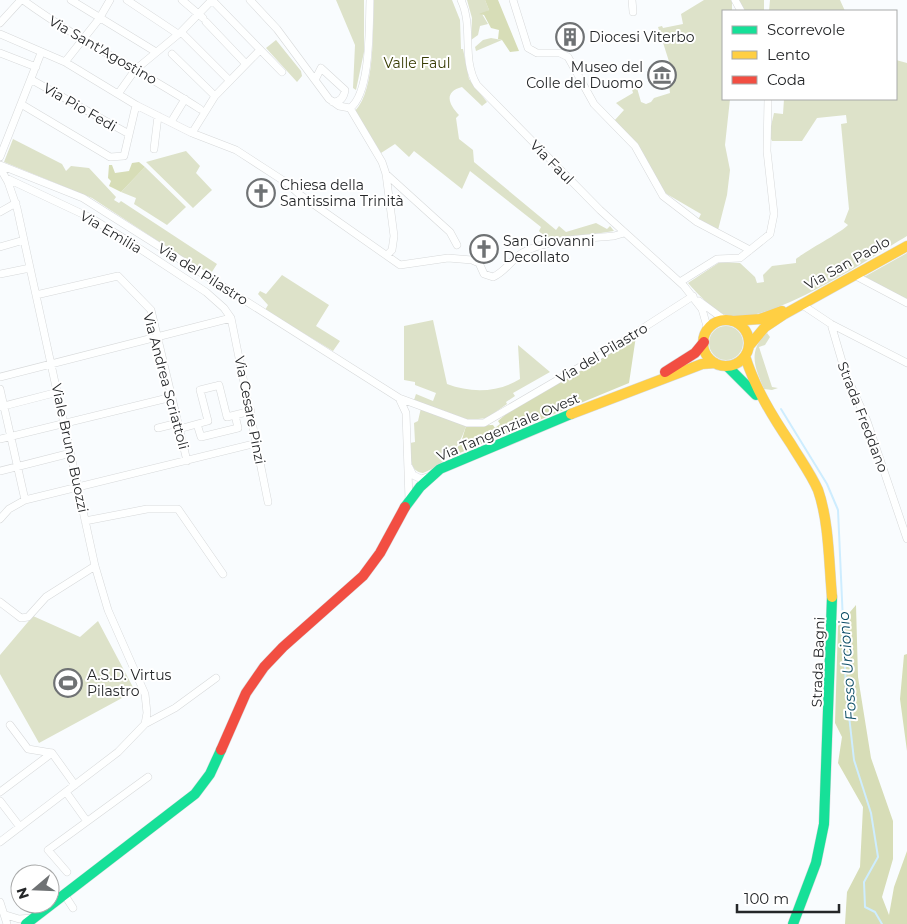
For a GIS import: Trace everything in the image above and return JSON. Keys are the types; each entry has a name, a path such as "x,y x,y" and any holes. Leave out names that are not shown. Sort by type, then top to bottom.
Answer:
{"main road":[{"name":"Via San Paolo","path":"747,351 765,327 801,304 907,246"},
{"name":"Via San Paolo","path":"729,321 760,319 801,304"},
{"path":"729,321 745,331 747,351 736,364 727,366 715,363 706,352 704,342 708,330 715,323 729,321"},
{"name":"Via Tangenziale Ovest","path":"637,387 695,353 704,342"},
{"name":"Strada Bagni","path":"747,351 750,373 769,411 810,474 818,491 826,532 834,622 824,824 816,863 793,924"},
{"name":"Via Tangenziale Ovest","path":"26,924 195,794 210,774 246,693 264,667 283,647 363,576 380,553 409,500 432,476 454,462 637,387 702,364 715,363"},
{"name":"Strada Bagni","path":"727,366 740,377 769,411"}],"street":[{"path":"0,22 22,0"},
{"name":"Via Sant'Agostino","path":"22,0 83,40 200,109"},
{"path":"71,0 99,19 156,52"},
{"path":"65,62 99,19 110,0"},
{"path":"127,0 179,33 229,80"},
{"path":"182,0 246,64"},
{"path":"118,94 135,70 156,52 168,50 179,33 202,18 212,0 282,72"},
{"path":"250,0 277,29 333,102 339,106 350,108 382,162 386,174 394,236 392,250 386,255"},
{"path":"350,108 359,98 369,48 370,0"},
{"name":"Via Faul","path":"461,0 468,18 468,54 473,78 477,85 624,233 680,282 702,309 708,330"},
{"path":"513,0 528,48 537,53 560,53 568,57 594,104 635,146 663,196 697,222 750,250"},
{"path":"632,0 633,12"},
{"path":"0,34 65,62 136,105 192,133 236,150 287,183 299,194 400,265 448,258 472,260 478,264 484,274 492,277 500,274 520,254 529,250 556,242 614,236 624,233"},
{"path":"168,50 215,96"},
{"path":"192,133 215,96 260,50"},
{"path":"0,53 36,66"},
{"path":"0,157 32,80 41,53"},
{"path":"315,80 321,68 345,90 350,98 359,98"},
{"name":"Via Pio Fedi","path":"32,80 129,134"},
{"path":"333,102 342,98 345,90"},
{"path":"171,122 185,99"},
{"path":"680,282 717,259 740,258 770,234 774,214 767,150 768,100"},
{"path":"21,104 110,156 124,156 136,105"},
{"path":"154,149 158,116"},
{"name":"Viale Bruno Buozzi","path":"2,171 16,203 72,453 95,566 110,616 145,694 147,713 145,724"},
{"name":"Via Emilia","path":"2,171 121,236 206,292 224,308 231,318"},
{"name":"Via del Pilastro","path":"2,171 83,198 398,398 467,422 484,422 609,350 693,296"},
{"path":"386,174 450,232 457,245"},
{"path":"0,212 16,203"},
{"path":"0,247 24,240"},
{"path":"0,274 30,268"},
{"path":"854,275 907,303"},
{"name":"Via Andrea Scriattoli","path":"36,296 118,276 151,310 187,461"},
{"name":"Via Faul","path":"693,296 729,321"},
{"path":"801,304 831,324 907,363"},
{"path":"0,377 231,318"},
{"name":"Via Cesare Pinzi","path":"231,318 268,502"},
{"name":"Strada Freddano","path":"831,324 846,375 867,421 907,538"},
{"path":"158,428 198,424 208,421 200,390 218,385 227,417 251,411"},
{"path":"0,389 2,406 25,500"},
{"path":"2,406 58,392"},
{"path":"0,439 172,396"},
{"path":"398,398 406,413 409,500"},
{"path":"198,424 200,437 238,428 235,415"},
{"path":"0,519 9,508 25,500 257,443"},
{"path":"0,470 72,453"},
{"path":"408,464 413,475 421,478 432,476"},
{"path":"85,521 147,508 178,509 223,574"},
{"path":"0,602 21,618 28,617 46,597 95,566"},
{"path":"0,842 118,752 145,724 175,708 216,678"},
{"path":"10,725 28,748 52,753 75,786"},
{"path":"0,792 52,753"},
{"path":"67,872 48,850 86,820 148,777"},
{"path":"66,792 86,820"},
{"path":"0,801 20,827"},
{"path":"64,894 73,908"},
{"path":"0,902 6,915 7,924"},
{"path":"6,915 19,919 35,917"}],"green space":[{"path":"336,0 364,0 364,52 356,90 353,88 355,45"},
{"name":"Valle Faul","path":"374,0 452,0 460,20 461,49 463,49 469,79 487,102 482,106 462,87 456,89 450,95 451,103 459,115 456,118 459,139 473,150 474,162 556,230 559,226 566,232 596,223 607,229 610,226 614,231 548,241 539,231 541,227 470,171 462,189 414,151 409,157 395,144 381,153 355,111 367,89 370,74"},
{"path":"467,0 485,0 489,10 482,14 488,24 480,26 478,35 471,40 472,18"},
{"path":"485,0 498,0 519,51 510,52 502,40 498,39 499,30 491,28 484,15 479,14 489,10"},
{"path":"704,0 732,0 732,10 722,10 722,100 730,100 725,145 730,170 727,195 718,230 698,220 701,214 665,193 614,121 624,110 616,103 633,93 632,89 637,88 641,102 646,104 654,98 670,93 668,76 673,74 658,27 662,26 663,28 683,24 681,14"},
{"path":"738,0 764,0 764,10 743,10"},
{"path":"770,0 840,0 845,10 769,10"},
{"path":"491,38 502,40 476,51 475,47 483,40"},
{"path":"276,40 301,71 302,76 297,82 266,48"},
{"path":"897,60 907,63 907,236 820,288 794,300 747,316 729,316 712,307 688,283 720,262 740,263 755,277 757,283 764,282 763,275 772,266 796,263 796,259 848,225 844,222 849,209 841,124 847,123 846,115 817,118 802,141 772,141 769,135 774,113 783,114 784,100 897,100"},
{"path":"13,139 62,164 66,171 71,166 89,168 116,197 114,200 119,203 121,201 217,264 210,275 92,198 4,162"},
{"path":"186,151 200,166 196,173 212,190 193,208 146,162"},
{"path":"139,162 145,167 121,192 109,186 111,181 108,178 109,165 112,165 115,173 129,171 132,163"},
{"path":"145,167 186,207 167,225 134,204 136,198 121,192"},
{"path":"907,253 907,299 864,277"},
{"path":"282,275 329,305 316,326 340,341 333,351 265,310 268,305 258,294 260,291 266,294"},
{"path":"433,320 447,384 465,389 484,390 511,384 520,379 518,345 550,372 513,393 515,396 506,402 507,404 487,418 469,420 414,400 416,394 433,401 436,393 415,385 415,382 404,380 404,326"},
{"path":"726,326 738,331 743,343 738,355 726,360 714,355 709,343 714,331"},
{"path":"767,333 770,337 765,345 759,347 772,387 778,388 772,390 764,389 755,360 757,346"},
{"path":"636,336 629,383 450,457 461,443 466,426 493,425 495,428 500,424 498,421 512,409"},
{"path":"421,408 466,426 460,441 451,454 438,465 423,473 418,472 413,466 410,443 415,442 414,423 418,421"},
{"path":"856,605 858,677 871,758 893,821 893,859 882,897 889,915 894,887 907,851 907,924 845,924 847,892 860,867 863,807 838,763 842,737 835,723 838,626"},
{"name":"A.S.D. Virtus Pilastro","path":"33,616 80,637 98,621 135,691 39,743 0,674 0,655"},
{"path":"907,654 907,751 900,699 904,655"}],"waterway":[{"name":"Fosso Urcionio","path":"781,409 827,484 838,510 846,689 854,760 871,813 878,857 864,882 865,907 875,912 882,924"}],"traffic: fast":[{"path":"727,366 756,395"},
{"path":"405,507 420,487 440,469 571,414"},
{"path":"793,924 816,863 824,824 832,597"},
{"path":"26,924 195,794 210,774 221,750"}],"traffic: slow":[{"path":"749,346 765,327 783,315 907,246"},
{"path":"732,321 760,319 782,311"},
{"path":"726,320 739,324 745,330 749,343 745,356 739,362 726,366 713,362 707,356 703,343 707,330 713,324 726,320"},
{"path":"745,356 765,402 809,472 818,490 822,502 826,529 832,597"},
{"path":"571,414 702,364 715,363"}],"traffic: jam":[{"path":"665,372 695,353 704,342"},
{"path":"221,750 246,693 264,667 283,647 363,576 380,553 405,507"}],"place":[{"name":"Diocesi Viterbo","path":"570,37"},
{"name":"Museo del Colle del Duomo","path":"662,75"},
{"name":"Chiesa della Santissima Trinità","path":"261,193"},
{"name":"San Giovanni Decollato","path":"484,249"},
{"name":"A.S.D. Virtus Pilastro","path":"68,683"}]}
